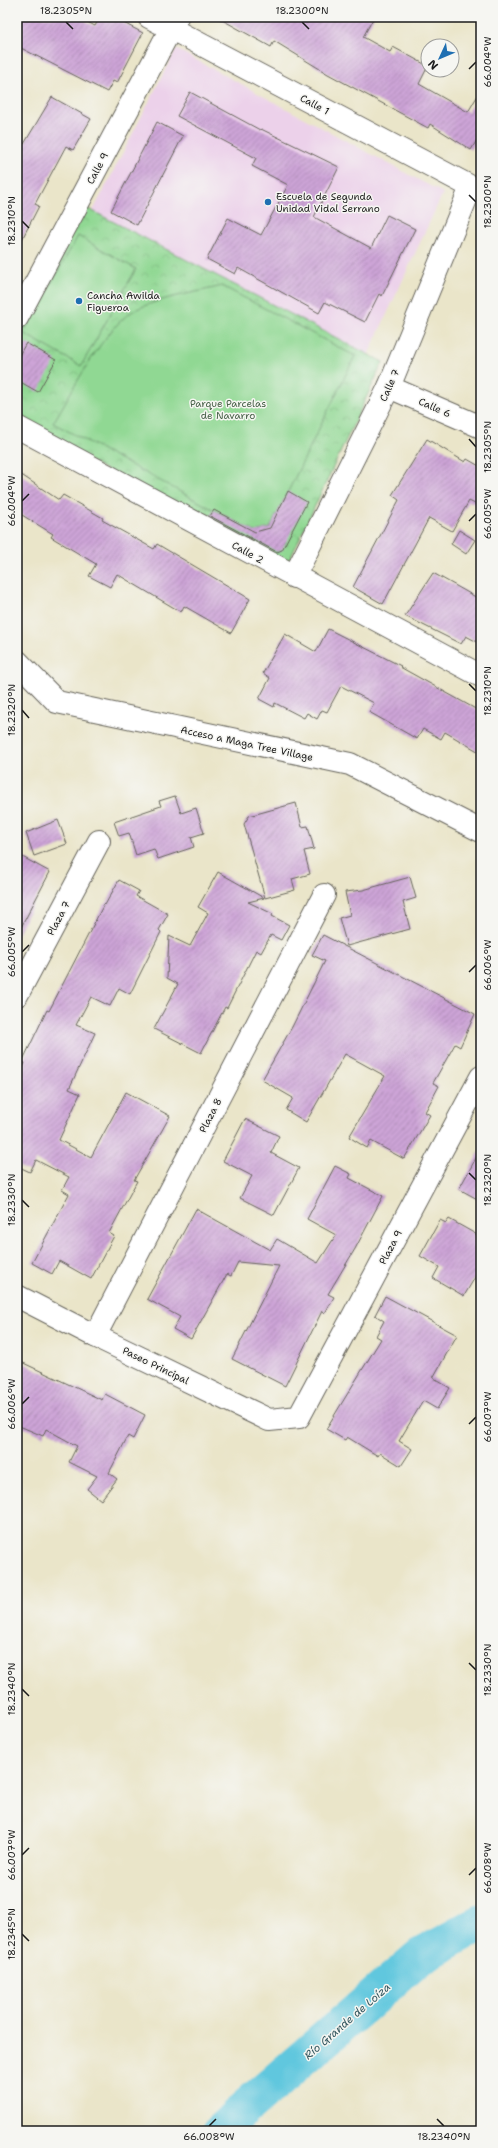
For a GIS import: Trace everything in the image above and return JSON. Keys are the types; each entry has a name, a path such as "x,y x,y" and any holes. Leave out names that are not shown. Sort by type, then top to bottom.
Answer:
{"street":[{"name":"Calle 1","path":"149,17 174,23 476,189"},
{"name":"Calle 9","path":"17,318 174,23"},
{"name":"Calle 7","path":"294,577 389,387 476,189"},
{"name":"Calle 6","path":"389,387 481,428"},
{"name":"Calle 2","path":"17,427 481,676"},
{"name":"Acceso a Maga Tree Village","path":"17,661 57,702 350,764 481,831"},
{"name":"Plaza 7","path":"17,995 99,841"},
{"name":"Plaza 8","path":"95,1336 324,895"},
{"name":"Plaza 9","path":"298,1416 481,1077"},
{"name":"Paseo Principal","path":"17,1296 95,1336 270,1420 298,1416"}],"shaded area":[{"name":"Escuela de Segunda Unidad Vidal Serrano","path":"176,49 443,193 368,355 93,211"}],"green space":[{"name":"Parque Parcelas de Navarro","path":"85,207 383,362 290,559 276,563 17,421 17,334"},
{"name":"Cancha Awilda Figueroa","path":"78,236 136,269 81,366 23,333"},
{"path":"222,286 355,356 270,528 255,532 53,423 90,360 113,329 125,317 137,309 157,301"}],"building":[{"path":"17,17 78,17 95,26 100,17 112,17 143,33 117,83 113,81 107,92 17,46"},
{"path":"217,17 374,17 363,37 390,52 393,47 420,62 420,78 422,78 419,84 468,112 481,90 481,133 471,150 430,124 428,128 328,74 274,41 271,47"},
{"path":"190,92 260,130 261,129 339,167 314,217 371,248 387,215 415,229 382,296 379,294 365,322 325,302 319,313 238,268 235,274 207,259 228,218 261,235 288,185 252,166 256,158 177,116"},
{"path":"52,97 91,119 73,150 66,146 35,204 39,206 17,249 17,140 24,144"},
{"path":"157,122 183,136 137,225 111,211"},
{"path":"26,343 56,360 38,392 17,380 17,359"},
{"path":"427,439 465,462 467,459 481,467 481,507 469,501 452,531 429,518 383,604 353,587 399,500 392,495"},
{"path":"17,472 59,500 63,495 103,518 102,520 154,549 157,544 250,599 231,633 184,606 181,612 117,574 110,587 89,576 96,564 51,537 53,534 17,512"},
{"path":"288,491 307,502 282,550 277,552 210,516 214,510 255,532 270,528"},
{"path":"459,530 475,540 466,554 451,544"},
{"path":"433,573 481,600 481,644 466,636 461,644 405,616"},
{"path":"328,629 401,666 400,667 481,712 481,753 445,732 441,739 423,729 417,739 369,712 374,703 341,686 327,712 322,710 317,719 307,713 304,718 275,703 274,707 259,699 270,678 263,673 285,634 316,652"},
{"path":"175,796 181,813 196,808 204,833 191,837 194,847 158,859 154,849 136,855 129,833 119,836 114,822 161,806 159,801"},
{"path":"296,803 302,827 308,826 314,849 304,851 310,874 292,879 295,890 265,898 244,824 249,816"},
{"path":"58,820 67,844 34,856 26,833"},
{"path":"17,854 50,872 17,935"},
{"path":"218,872 264,898 248,902 273,914 272,916 289,925 281,940 271,935 261,953 256,950 227,1008 225,1007 201,1053 154,1029 178,984 167,978 169,936 190,946 208,913 198,907"},
{"path":"410,877 416,898 403,902 410,929 347,946 339,918 350,915 345,892 363,890"},
{"path":"119,880 139,891 136,896 168,914 159,930 161,932 130,994 119,988 110,1006 91,997 76,1025 95,1033 69,1089 80,1094 59,1140 91,1157 126,1092 170,1116 134,1180 137,1181 109,1233 114,1236 91,1279 59,1261 52,1274 32,1263 69,1194 62,1190 69,1177 36,1160 30,1172 17,1166 17,1079 25,1063 22,1062 47,1010 49,1011 104,904 105,905"},
{"path":"323,935 475,1014 460,1047 455,1044 433,1083 439,1086 425,1112 430,1115 404,1159 371,1141 367,1148 349,1137 385,1076 345,1054 306,1122 286,1110 293,1098 262,1080 292,1027 325,961 312,955"},
{"path":"245,1119 279,1136 271,1153 299,1168 274,1215 240,1198 252,1176 223,1161"},
{"path":"481,1149 481,1201 459,1189"},
{"path":"335,1166 351,1174 349,1178 383,1196 355,1249 328,1294 334,1297 325,1313 322,1311 285,1386 232,1359 279,1266 238,1262 231,1276 227,1274 191,1339 173,1329 180,1317 147,1299 196,1209 270,1250 277,1239 318,1263 336,1235 307,1219"},
{"path":"449,1219 481,1237 481,1267 464,1296 433,1278 439,1267 420,1256 440,1220 446,1223"},
{"path":"385,1296 457,1335 433,1378 450,1388 437,1409 423,1401 399,1441 412,1449 401,1466 380,1453 378,1456 347,1437 345,1440 326,1429 381,1339 376,1336 384,1321 375,1315"},
{"path":"17,1360 102,1400 105,1394 145,1415 133,1439 128,1436 109,1473 117,1479 101,1500 87,1489 97,1476 69,1462 77,1446 46,1429 43,1436 17,1425"}],"waterway":[{"name":"Río Grande de Loíza","path":"221,2131 244,2109 421,1956 481,1923"}],"place":[{"name":"Escuela de Segunda Unidad Vidal Serrano","path":"268,202"},
{"name":"Cancha Awilda Figueroa","path":"79,301"}]}
